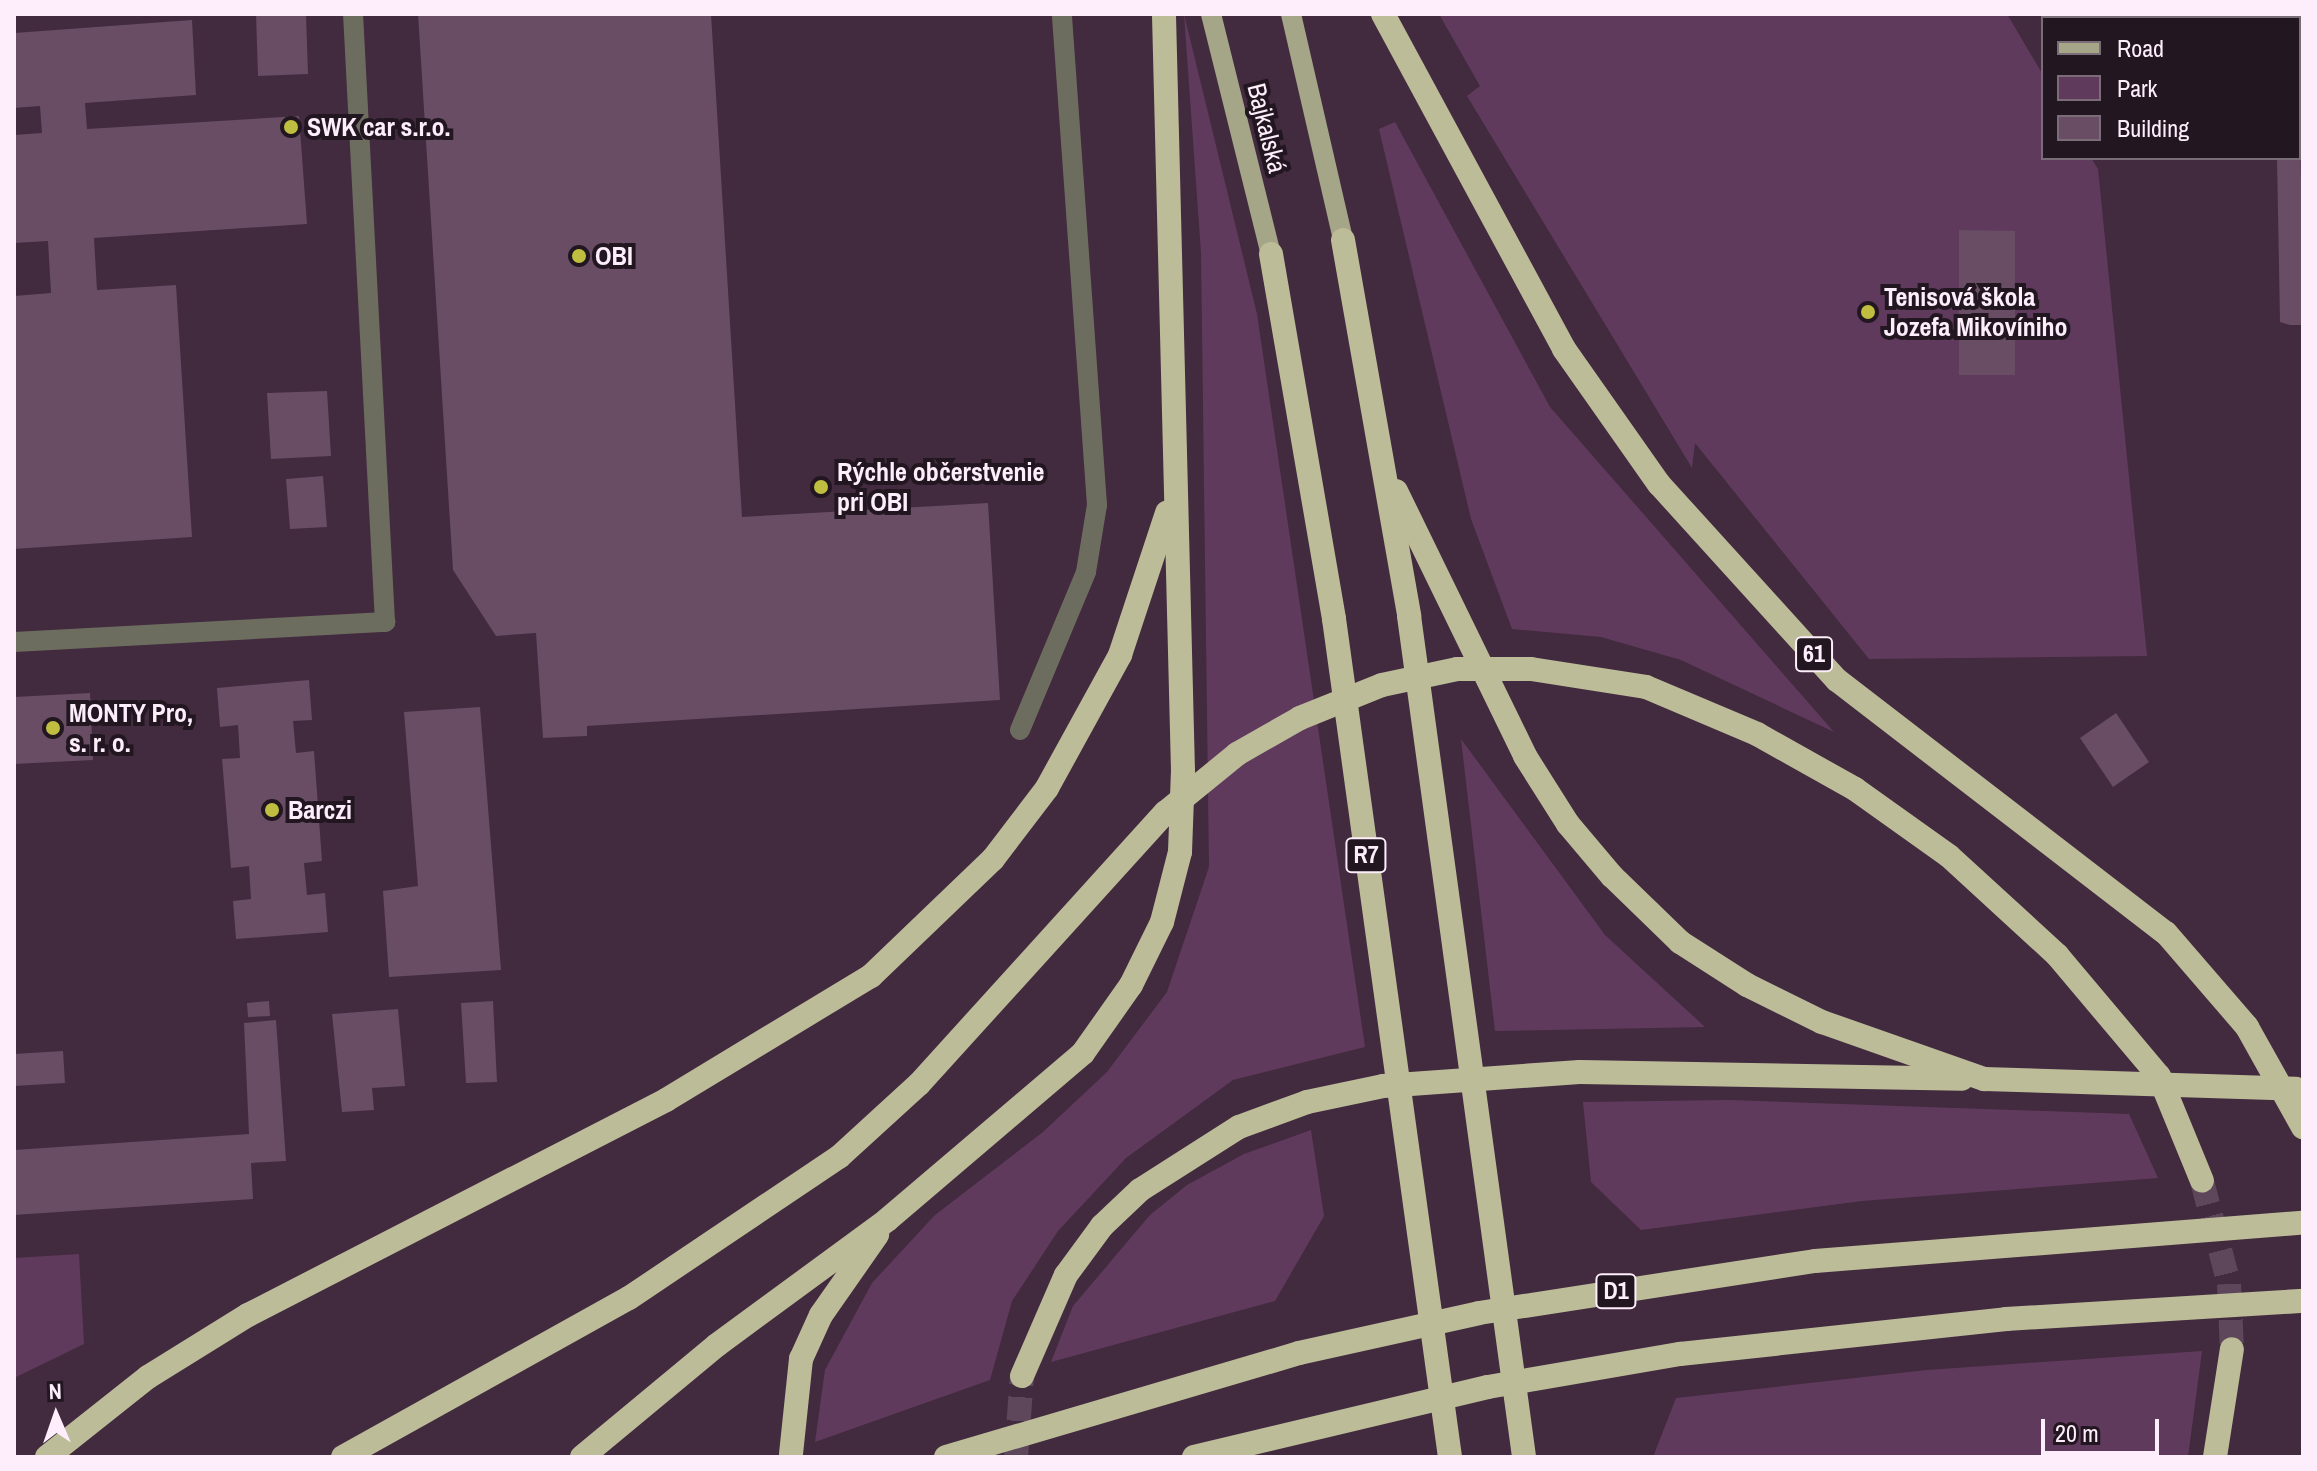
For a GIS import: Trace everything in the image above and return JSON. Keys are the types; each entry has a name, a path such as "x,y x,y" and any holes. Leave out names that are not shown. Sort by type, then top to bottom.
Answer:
{"highway":[{"path":"582,1457 717,1345 887,1220 1083,1053 1131,985 1162,922 1180,852 1183,771 1174,484 1175,289 1164,14"},
{"name":"61","path":"1383,14 1564,349 1659,484 1837,680 2166,933 2247,1027 2303,1127"},
{"path":"1343,240 1384,464 1524,1457"},
{"name":"R7","path":"1271,254 1334,619 1450,1457"},
{"path":"1384,464 1525,756 1612,876 1680,942 1747,985 1822,1022 1984,1079"},
{"path":"47,1457 148,1377 248,1315 666,1100 871,976 930,926 993,859 1047,788 1120,655 1150,577 1174,484"},
{"path":"343,1457 629,1298 839,1157 919,1084 1166,812 1262,740 1382,685 1457,669 1531,669 1646,687 1781,748 1855,789 1949,856 2057,955 2159,1076 2202,1181"},
{"path":"1022,1376 1066,1275 1111,1217 1196,1150 1307,1102 1425,1082 1580,1072 1984,1079 2303,1089"},
{"path":"791,1454 801,1359 821,1315 887,1220"},
{"name":"D1","path":"946,1457 1299,1353 1479,1313 1815,1261 2303,1223"},
{"path":"1194,1457 1488,1387 1680,1354 2006,1319 2303,1301"},
{"path":"2215,1457 2232,1349"}],"main road":[{"name":"Bajkalská","path":"1211,14 1271,254"},
{"name":"Bajkalská","path":"1291,14 1343,240"}],"lane":[{"path":"14,642 385,622 353,14"},
{"path":"1020,730 1086,572 1097,505 1062,14"}],"green space":[{"path":"1184,14 1257,314 1365,1047 1233,1080 1126,1158 1058,1231 1012,1301 990,1380 815,1442 825,1370 872,1283 935,1215 1043,1132 1107,1072 1167,992 1209,867 1201,253"},
{"name":"Tenisová škola Jozefa Mikovíniho","path":"1439,14 2007,14 2041,72 2041,160 2092,160 2098,169 2147,656 1869,659 1695,443 1692,468 1467,96 1480,86"},
{"path":"1395,122 1550,407 1834,732 1681,660 1601,637 1512,629 1471,519 1379,129"},
{"path":"1461,739 1605,935 1705,1027 1495,1031"},
{"path":"1729,1100 2129,1114 2158,1178 1862,1201 1641,1230 1591,1182 1583,1102"},
{"path":"1311,1130 1324,1216 1275,1301 1051,1362 1073,1306 1150,1215 1187,1185 1244,1154"},
{"path":"79,1254 84,1344 14,1378 14,1258"},
{"path":"2202,1351 2188,1457 1653,1457 1676,1398 1927,1370"}],"building":[{"path":"256,14 306,14 308,74 258,76"},
{"name":"OBI","path":"418,14 711,14 742,517 988,503 1000,700 587,726 587,736 543,738 536,633 496,636 453,570"},
{"path":"192,20 196,95 85,103 87,129 299,116 307,224 94,238 97,290 176,285 192,537 14,549 14,296 51,293 48,241 14,243 14,135 42,133 40,106 14,108 14,33"},
{"path":"2277,160 2301,160 2303,325 2280,322"},
{"path":"1959,230 2015,231 2015,375 1959,375"},
{"path":"327,391 331,456 271,459 267,393"},
{"path":"323,476 327,527 290,529 286,479"},
{"name":"Barczi","path":"309,680 312,720 293,721 296,753 314,751 322,861 304,863 307,895 325,893 328,932 236,939 233,901 251,899 249,866 231,868 222,759 240,758 238,725 220,727 217,688"},
{"name":"MONTY Pro, s. r. o.","path":"90,693 93,760 14,764 14,697"},
{"path":"480,707 501,970 389,977 383,891 418,886 404,712"},
{"path":"2116,713 2149,762 2113,787 2080,738"},
{"path":"269,1001 270,1016 248,1017 247,1003"},
{"path":"493,1001 497,1082 466,1083 461,1003"},
{"path":"398,1009 405,1086 372,1088 374,1110 342,1112 332,1014"},
{"path":"276,1020 286,1161 251,1163 253,1199 14,1215 14,1150 249,1134 244,1023"},
{"path":"63,1051 65,1083 14,1086 14,1054"}],"tunnel":[{"path":"2202,1181 2229,1284 2232,1349"},
{"path":"1016,1457 1022,1376"}],"place":[{"name":"SWK car s.r.o.","path":"291,127"},
{"name":"OBI","path":"579,256"},
{"name":"Tenisová škola Jozefa Mikovíniho","path":"1868,312"},
{"name":"Rýchle občerstvenie pri OBI","path":"821,487"},
{"name":"MONTY Pro, s. r. o.","path":"53,728"},
{"name":"Barczi","path":"272,810"}]}
